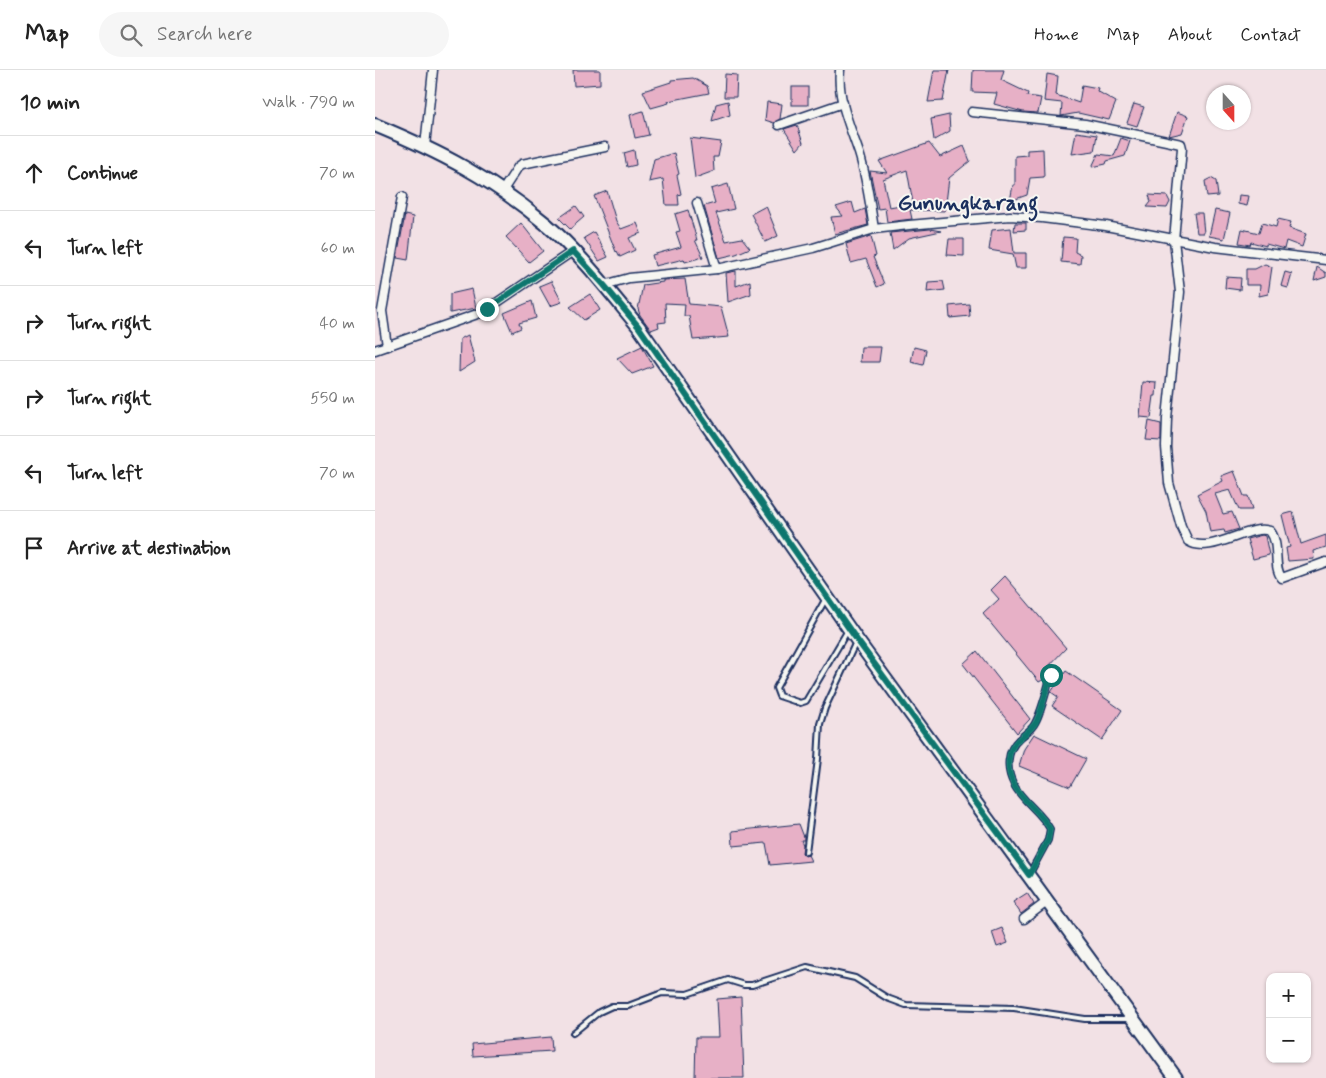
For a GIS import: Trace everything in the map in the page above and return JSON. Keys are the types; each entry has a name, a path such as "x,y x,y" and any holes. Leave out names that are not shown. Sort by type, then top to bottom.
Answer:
{"main road":[{"path":"375,125 425,146 465,166 503,190 547,225 604,285 638,326 857,640 1175,1078"}],"street":[{"path":"425,146 433,70"},
{"path":"840,70 840,88 843,103 866,180 874,230"},
{"path":"779,125 843,103"},
{"path":"972,112 1085,124 1181,144 1174,240 1181,292 1167,418 1167,466 1175,507 1186,538 1191,543 1214,542 1262,529 1270,531 1277,545 1279,575 1283,578 1326,562"},
{"path":"503,190 522,164 605,147"},
{"path":"387,346 382,311 402,197"},
{"path":"697,203 717,268"},
{"path":"604,285 636,277 717,268 813,248 874,230 926,223 1010,216 1106,226 1215,247 1326,260"},
{"path":"375,350 483,312 573,251"},
{"path":"1024,919 1048,901"}],"lane":[{"path":"827,596 776,688 779,696 800,703 806,701 849,628"},
{"path":"806,852 818,759 820,724 825,708 857,640"},
{"path":"1029,875 1048,840 1050,829 1044,819 1014,786 1008,764 1011,750 1016,742 1036,722 1053,668"},
{"path":"573,1034 599,1012 612,1006 630,1005 662,993 687,994 728,980 744,985 753,985 807,967 855,978 887,998 906,1005 1014,1008 1085,1019 1134,1019"}],"building":[{"path":"573,70 600,70 600,84 574,86"},
{"path":"934,70 949,70 943,101 928,102"},
{"path":"973,70 1004,70 1001,80 1028,93 1027,96 1041,98 1038,113 1023,112 994,104 997,93 972,92"},
{"path":"725,74 737,75 736,97 724,97"},
{"path":"1047,74 1058,76 1056,95 1079,103 1082,85 1098,88 1097,91 1116,102 1109,120 1078,113 1061,116 1062,103 1044,101"},
{"path":"693,78 707,86 709,93 668,101 669,103 651,108 643,91 671,82 671,80"},
{"path":"792,87 808,87 808,105 792,105"},
{"path":"728,101 730,115 712,121 716,104"},
{"path":"767,102 782,104 780,119 774,123 765,120"},
{"path":"1134,104 1144,107 1137,126 1127,123"},
{"path":"643,111 649,135 635,138 630,115"},
{"path":"1177,112 1188,116 1182,133 1169,136"},
{"path":"949,115 950,131 934,140 931,119"},
{"path":"797,125 803,143 797,150 784,129"},
{"path":"1076,132 1097,135 1094,151 1072,154"},
{"path":"690,138 721,142 718,157 713,157 714,171 695,178"},
{"path":"1121,138 1130,141 1125,156 1107,161 1106,164 1092,167 1098,154 1114,156"},
{"path":"929,143 940,157 964,146 970,161 949,178 945,211 910,210 912,219 887,222 885,208 878,209 870,171 887,173 879,161","holes":["907,170 913,203 889,207 883,179"]},
{"path":"1043,149 1044,177 1030,178 1027,195 1010,201 1013,185 1015,185 1015,156 1027,155 1027,150"},
{"path":"634,150 636,165 627,167 624,153"},
{"path":"674,153 681,194 678,195 679,205 666,205 663,179 649,182 654,159"},
{"path":"1211,178 1216,181 1218,196 1207,197 1205,181"},
{"path":"728,184 734,209 716,213 726,241 742,238 750,248 719,258 704,206 715,203 711,189"},
{"path":"607,191 616,221 621,229 637,223 641,233 629,238 635,250 620,257 616,252 594,196"},
{"path":"1149,195 1167,196 1170,202 1167,208 1147,207 1151,202"},
{"path":"1239,195 1249,196 1247,206 1238,204"},
{"path":"852,202 855,213 865,209 868,225 835,234 831,217 843,216 836,207"},
{"path":"576,206 584,217 570,229 559,218"},
{"path":"766,206 778,236 765,242 751,214"},
{"path":"688,210 697,240 695,240 703,257 685,262 684,259 655,266 652,255 681,247 676,232 680,231 675,214"},
{"path":"1215,210 1230,213 1224,239 1209,236"},
{"path":"1194,213 1202,213 1204,233 1197,233"},
{"path":"405,215 413,217 408,260 397,258"},
{"path":"1278,219 1291,222 1289,228 1306,234 1302,247 1286,241 1284,249 1251,242 1250,245 1239,243 1242,229 1259,233 1262,223 1276,227"},
{"path":"521,223 543,251 529,262 506,237"},
{"path":"1015,223 1026,223 1026,230 1014,231"},
{"path":"1011,228 1014,253 1026,253 1026,268 1016,268 1013,254 989,250 992,230"},
{"path":"930,229 941,231 909,238 893,250 890,233"},
{"path":"594,232 608,257 599,261 584,238"},
{"path":"871,236 876,256 873,257 884,284 877,287 866,259 851,263 846,244"},
{"path":"1063,237 1076,238 1075,252 1081,255 1080,264 1061,262"},
{"path":"949,239 964,239 964,256 947,255"},
{"path":"1265,264 1272,267 1268,294 1259,296 1260,285 1246,285 1246,269 1255,269"},
{"path":"1317,267 1326,273 1326,277 1314,281"},
{"path":"736,271 736,286 750,281 751,294 728,302 726,273"},
{"path":"1285,272 1292,274 1288,288 1281,286"},
{"path":"1226,277 1241,278 1240,290 1225,288"},
{"path":"685,279 689,304 721,307 729,337 693,340 689,316 684,316 685,304 665,303 666,322 658,323 659,327 651,330 638,309 643,285 663,282 663,280"},
{"path":"551,281 562,302 550,306 539,286"},
{"path":"943,281 945,290 927,292 928,282"},
{"path":"472,289 476,308 450,313 450,294"},
{"path":"590,294 600,310 584,320 570,307"},
{"path":"532,301 536,318 519,323 521,328 512,332 504,313"},
{"path":"969,304 970,316 950,318 949,306"},
{"path":"468,335 475,362 459,372 460,339"},
{"path":"642,346 653,366 632,374 617,358"},
{"path":"861,347 881,347 879,362 860,362"},
{"path":"914,347 926,350 923,365 911,362"},
{"path":"1143,382 1157,383 1151,418 1140,417"},
{"path":"1149,421 1161,424 1161,441 1146,440"},
{"path":"1234,471 1244,496 1248,496 1252,510 1239,510 1230,490 1215,494 1223,514 1232,512 1239,529 1225,533 1224,530 1210,532 1206,511 1197,494 1223,481 1221,476"},
{"path":"1293,512 1301,544 1326,535 1326,547 1313,551 1314,559 1288,561 1286,548 1290,547 1282,515"},
{"path":"1265,536 1269,555 1253,559 1247,539"},
{"path":"1005,576 1066,648 1046,669 1048,671 1046,678 1039,682 983,614 999,599 991,590"},
{"path":"977,651 1030,719 1017,733 963,664"},
{"path":"1066,671 1122,710 1102,740 1052,706 1058,697 1051,692"},
{"path":"1034,734 1086,759 1070,787 1019,766 1024,749"},
{"path":"799,824 804,837 804,840 801,840 803,845 802,853 805,856 808,855 811,861 770,865 766,843 733,846 732,831"},
{"path":"1027,893 1034,904 1021,914 1013,902"},
{"path":"1002,928 1008,943 997,947 992,932"},
{"path":"741,997 744,1078 695,1078 696,1037 719,1037 717,999"},
{"path":"551,1037 552,1051 473,1056 472,1044"}],"district":[{"name":"Gunungkarang","path":"968,202"}],"route":[{"path":"487,309 573,251 638,326 857,640 1029,875 1051,833 1044,819 1014,786 1008,764 1011,750 1016,742 1036,722 1051,675"}]}
